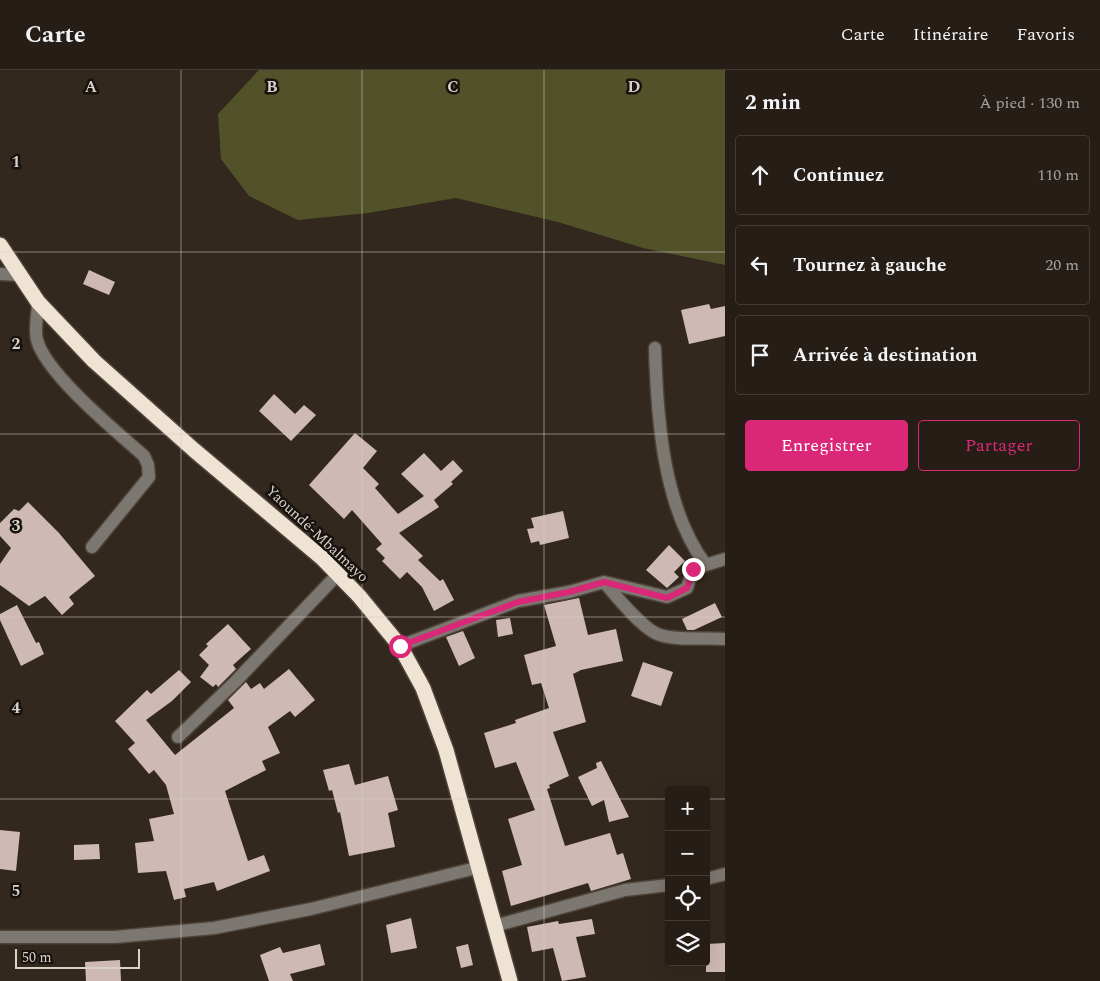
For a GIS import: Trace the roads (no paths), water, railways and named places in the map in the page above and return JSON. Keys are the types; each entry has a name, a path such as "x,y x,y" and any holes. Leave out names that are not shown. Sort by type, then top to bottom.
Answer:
{"highway":[{"name":"Yaoundé-Mbalmayo","path":"0,245 38,302 94,362 194,450 276,517 338,574 359,596 400,646 423,688 446,750 480,867 510,981"}],"street":[{"path":"0,274 19,275"},
{"path":"38,302 37,338 40,349 62,378 88,405 144,456 148,465 149,477 92,547"},
{"path":"655,348 657,391 672,488 684,527 694,548 706,564"},
{"path":"400,646 518,602 569,592 604,582 667,598 687,588 693,569 725,558"},
{"path":"178,737 235,682 338,574"},
{"path":"604,582 633,615 657,634 671,637 725,639"},
{"path":"0,937 115,937 214,928 311,909 480,867"},
{"path":"710,878 725,874"},
{"path":"494,926 625,890 665,885"}]}
